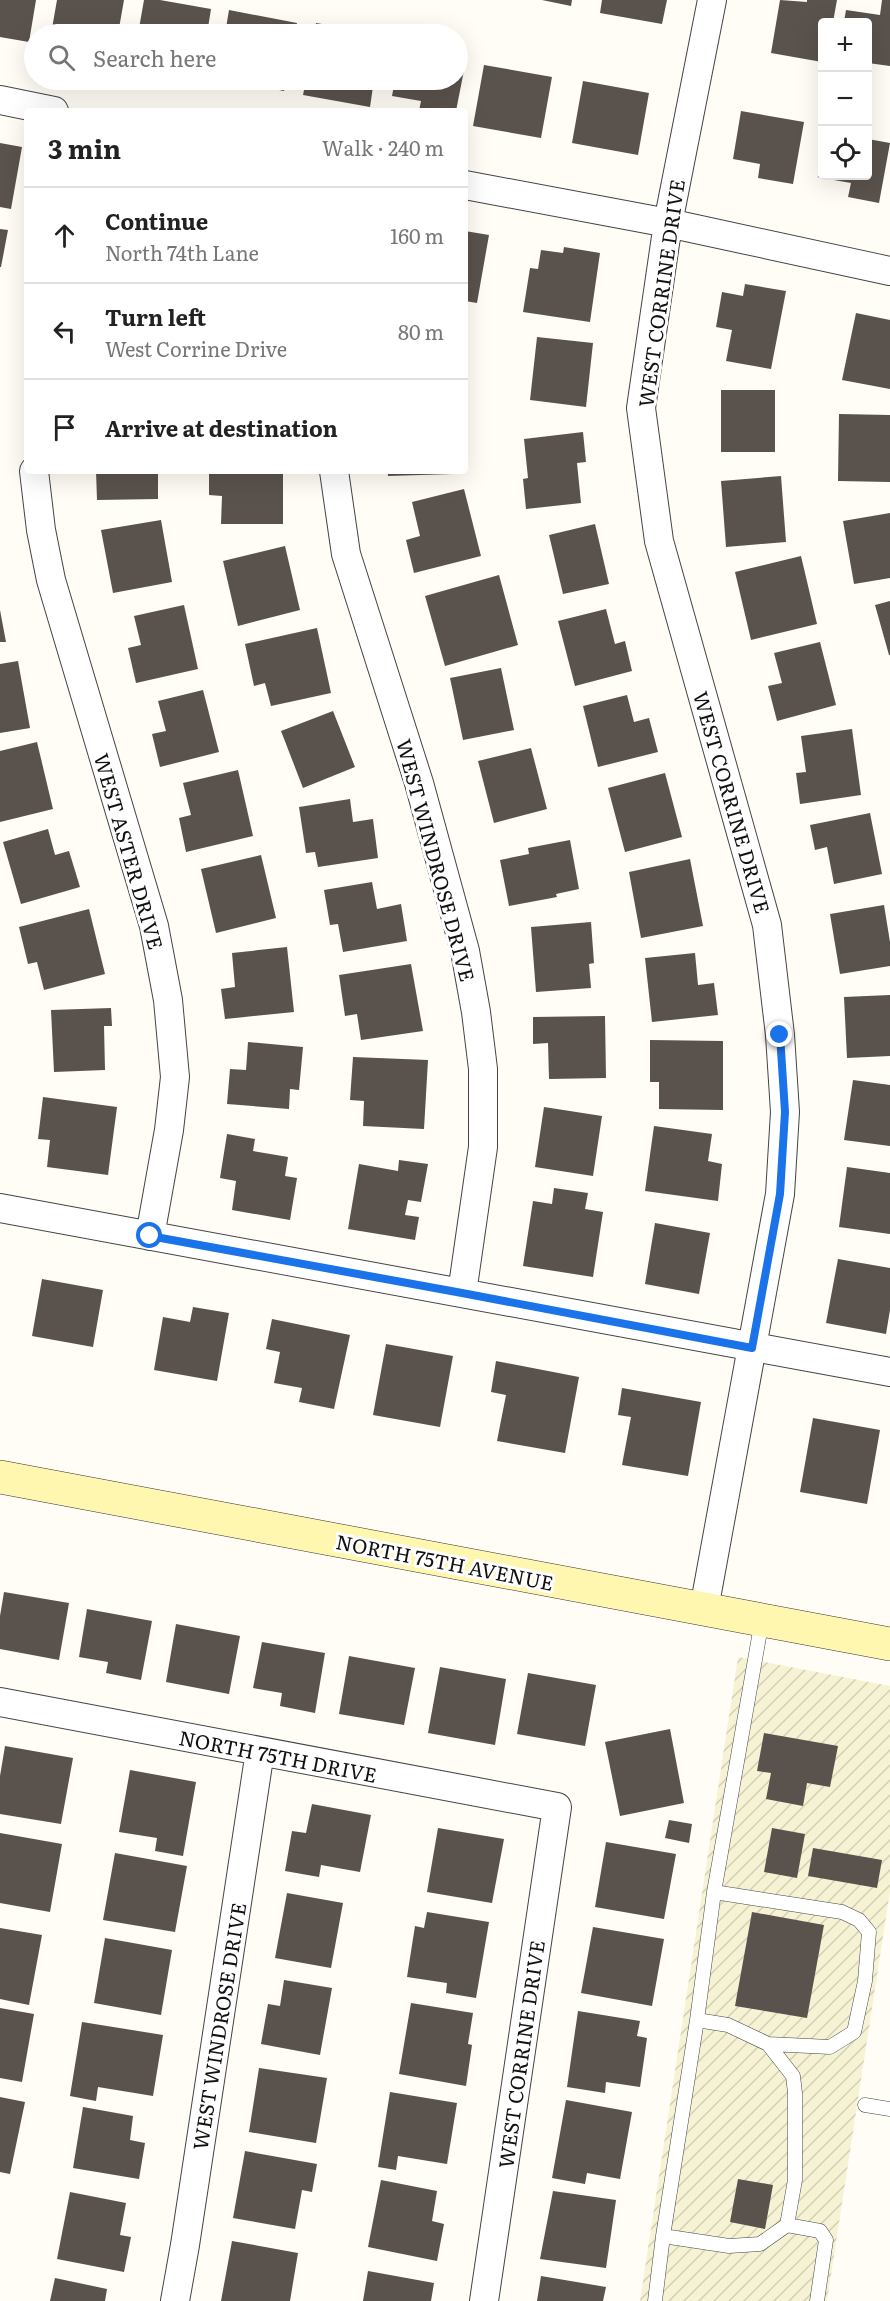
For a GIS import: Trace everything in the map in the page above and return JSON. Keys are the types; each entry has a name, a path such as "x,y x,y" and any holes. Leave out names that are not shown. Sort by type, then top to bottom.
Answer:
{"main road":[{"name":"NORTH 75TH AVENUE","path":"0,1478 890,1644"}],"street":[{"name":"WEST CORRINE DRIVE","path":"704,1609 780,1194 785,1112 780,1035 767,925 659,541 641,408 668,223 712,0"},
{"path":"0,100 39,108"},
{"path":"468,186 668,223 890,271"},
{"name":"WEST ASTER DRIVE","path":"34,474 41,530 51,580 154,926 168,1000 175,1077 169,1130 150,1236"},
{"name":"WEST WINDROSE DRIVE","path":"334,474 346,554 419,783 465,951 476,1012 483,1069 483,1148 462,1293"},
{"path":"0,1208 890,1372"},
{"name":"NORTH 75TH DRIVE","path":"0,1702 557,1807"},
{"name":"WEST WINDROSE DRIVE","path":"175,2301 260,1751"},
{"name":"WEST CORRINE DRIVE","path":"484,2301 557,1807"}],"lane":[{"path":"655,2301 714,1892 762,1620"},
{"path":"697,2020 728,2025 768,2044 830,2047 854,2032 865,1981 869,1932 859,1920 842,1912 714,1892"},
{"path":"663,2236 729,2246 760,2244 787,2225 795,2180 795,2093 793,2076 768,2044"},
{"path":"866,2105 890,2109"},
{"path":"787,2225 820,2231 826,2240 817,2301"}],"shaded area":[{"path":"738,1657 890,1686 890,1891 827,2301 640,2301"}],"building":[{"path":"0,0 36,0 32,24 24,24 24,41 0,37"},
{"path":"57,0 124,0 120,24 53,24"},
{"path":"144,0 160,0 211,9 209,24 140,24"},
{"path":"542,0 572,0 571,6"},
{"path":"602,0 667,0 662,24 600,13"},
{"path":"780,0 807,2 807,0 837,0 834,18 818,18 818,61 771,53"},
{"path":"882,0 890,0 890,66 872,64 872,18 845,18 846,10 880,15"},
{"path":"229,10 297,23 297,24 227,24"},
{"path":"484,65 552,77 541,138 473,126"},
{"path":"583,81 649,93 638,155 572,143"},
{"path":"304,90 373,90 370,107 303,95"},
{"path":"393,90 460,90 457,108 420,108 421,101 392,96"},
{"path":"741,111 804,122 793,184 758,178 760,164 733,159"},
{"path":"872,140 890,143 879,203 848,197 851,183 834,180 872,180"},
{"path":"0,143 22,147 11,209 0,207"},
{"path":"0,229 8,230 1,267 0,267"},
{"path":"468,232 489,235 477,303 468,302"},
{"path":"564,247 600,253 590,322 523,312 530,268 538,269 541,250 563,253"},
{"path":"745,284 786,291 771,369 726,361 732,330 716,327 722,292 743,296"},
{"path":"856,313 890,320 890,389 842,380"},
{"path":"537,337 593,343 586,407 530,400"},
{"path":"721,390 775,390 775,452 721,452"},
{"path":"839,414 890,415 890,482 838,481"},
{"path":"583,432 586,462 577,463 581,503 526,509 523,479 528,478 524,439"},
{"path":"96,474 158,474 158,499 97,500"},
{"path":"209,474 283,474 283,524 221,524 222,496 209,495"},
{"path":"388,474 453,474 388,476"},
{"path":"781,476 786,542 726,547 721,481"},
{"path":"464,489 481,556 414,573 406,540 420,536 412,502"},
{"path":"890,513 890,578 854,584 843,521"},
{"path":"161,520 172,582 113,593 101,530"},
{"path":"595,524 609,584 563,594 549,535"},
{"path":"285,546 300,610 238,626 223,561"},
{"path":"801,556 817,624 751,640 735,572"},
{"path":"499,575 518,645 445,666 425,596"},
{"path":"890,601 890,655 889,655 875,605"},
{"path":"184,605 198,669 136,683 128,648 141,645 134,616"},
{"path":"606,609 615,644 625,641 632,671 575,686 558,621"},
{"path":"0,610 6,642 0,642"},
{"path":"317,628 331,693 271,706 265,683 254,686 245,644"},
{"path":"820,642 836,705 777,721 768,686 782,683 774,653"},
{"path":"18,661 30,728 0,733 0,664"},
{"path":"501,668 514,730 463,740 450,678"},
{"path":"203,690 219,752 160,767 152,734 166,731 158,701"},
{"path":"627,695 634,722 649,718 658,752 598,767 583,706"},
{"path":"333,711 355,767 303,788 281,731"},
{"path":"852,729 861,795 800,804 796,773 806,772 801,736"},
{"path":"37,742 53,809 0,822 0,751"},
{"path":"531,748 547,809 494,823 478,761"},
{"path":"238,770 253,836 186,852 179,818 191,815 183,783"},
{"path":"665,773 682,837 625,852 608,788"},
{"path":"350,799 353,822 373,819 378,858 318,867 315,852 306,853 299,807"},
{"path":"870,813 882,874 834,884 827,847 815,850 810,825"},
{"path":"48,829 55,855 69,851 80,887 21,904 3,842"},
{"path":"570,840 579,889 556,894 557,897 509,906 500,860 529,854 528,848"},
{"path":"261,855 276,918 216,933 201,869"},
{"path":"690,859 703,926 641,938 629,872"},
{"path":"372,882 377,909 401,904 407,941 343,952 338,924 330,925 324,890"},
{"path":"884,905 890,942 890,966 840,974 830,914"},
{"path":"89,909 105,974 44,990 37,962 28,964 19,927"},
{"path":"591,922 594,963 589,964 591,988 536,992 531,927"},
{"path":"287,947 294,1012 225,1019 221,989 235,987 232,953"},
{"path":"695,953 698,985 714,983 718,1015 652,1022 645,958"},
{"path":"411,964 423,1031 361,1040 357,1014 345,1016 339,975"},
{"path":"890,995 890,1056 847,1058 844,997"},
{"path":"111,1008 112,1026 104,1026 105,1070 54,1072 51,1010"},
{"path":"605,1016 606,1078 549,1079 548,1043 533,1044 533,1017"},
{"path":"650,1040 723,1041 723,1110 659,1109 659,1082 650,1082"},
{"path":"248,1042 303,1047 299,1090 290,1089 289,1109 227,1104 230,1069 246,1070"},
{"path":"353,1057 428,1060 424,1129 363,1126 364,1101 350,1100"},
{"path":"853,1080 890,1085 890,1146 844,1140"},
{"path":"43,1097 117,1107 108,1175 47,1167 50,1140 38,1139"},
{"path":"544,1107 602,1116 593,1176 535,1167"},
{"path":"654,1126 712,1134 708,1161 722,1164 718,1201 645,1191"},
{"path":"227,1134 255,1139 253,1151 288,1157 285,1176 297,1178 290,1220 232,1210 236,1181 220,1178"},
{"path":"399,1160 428,1164 421,1202 408,1200 405,1215 419,1217 415,1240 348,1229 359,1164 398,1171"},
{"path":"847,1167 890,1173 890,1234 839,1227"},
{"path":"554,1188 588,1193 585,1209 603,1212 593,1277 523,1266 533,1201 552,1204"},
{"path":"655,1223 710,1233 699,1294 645,1284"},
{"path":"838,1259 890,1268 890,1310 886,1334 826,1323"},
{"path":"42,1279 103,1290 93,1347 32,1336"},
{"path":"193,1307 229,1313 217,1381 154,1370 163,1317 190,1322"},
{"path":"272,1319 350,1335 334,1409 299,1402 302,1388 274,1383 280,1352 266,1349"},
{"path":"386,1344 453,1356 440,1427 373,1415"},
{"path":"496,1361 579,1377 565,1453 497,1441 506,1395 491,1392"},
{"path":"622,1388 701,1402 688,1476 622,1465 631,1417 618,1415"},
{"path":"813,1418 880,1430 867,1504 800,1492"},
{"path":"4,1592 69,1603 59,1660 0,1649 0,1616"},
{"path":"87,1609 152,1621 141,1680 106,1673 108,1662 79,1657"},
{"path":"176,1624 240,1636 229,1694 166,1682"},
{"path":"262,1642 325,1653 315,1713 280,1706 282,1693 253,1688"},
{"path":"349,1656 415,1668 404,1725 339,1714"},
{"path":"440,1667 506,1679 495,1745 428,1733"},
{"path":"528,1673 596,1685 585,1746 517,1734"},
{"path":"670,1729 684,1803 620,1816 605,1742"},
{"path":"764,1733 838,1746 830,1787 807,1783 803,1806 766,1799 771,1773 757,1771"},
{"path":"5,1746 73,1758 61,1824 0,1814 0,1776"},
{"path":"130,1770 196,1782 183,1856 155,1851 157,1838 119,1832"},
{"path":"312,1804 371,1815 360,1872 321,1865 319,1877 285,1871 292,1831 306,1833"},
{"path":"669,1820 692,1824 689,1843 665,1838"},
{"path":"438,1828 504,1839 492,1903 427,1892"},
{"path":"772,1828 805,1834 797,1878 764,1872"},
{"path":"0,1833 62,1844 50,1912 0,1903"},
{"path":"606,1842 676,1854 664,1919 595,1907"},
{"path":"813,1848 882,1860 877,1888 808,1876"},
{"path":"115,1853 187,1866 175,1932 103,1920"},
{"path":"287,1893 343,1903 331,1968 275,1958"},
{"path":"427,1912 489,1922 476,1998 446,1993 447,1983 407,1977 415,1926 424,1928"},
{"path":"752,1912 824,1925 807,2018 735,2006"},
{"path":"593,1927 664,1939 652,2006 581,1993"},
{"path":"0,1928 42,1935 29,2005 0,1999"},
{"path":"105,1938 172,1950 161,2015 94,2003"},
{"path":"284,1980 332,1988 320,2055 261,2044 268,2004 280,2006"},
{"path":"411,2003 473,2013 468,2044 472,2045 466,2086 399,2074"},
{"path":"0,2008 34,2014 22,2082 0,2078"},
{"path":"578,2011 640,2021 637,2036 647,2038 640,2087 606,2082 605,2093 567,2087"},
{"path":"82,2022 163,2035 153,2096 98,2087 96,2101 70,2096"},
{"path":"259,2068 327,2078 316,2143 249,2132"},
{"path":"390,2092 457,2103 447,2164 398,2156 396,2170 378,2167"},
{"path":"0,2097 25,2102 10,2174 0,2172"},
{"path":"566,2100 632,2112 620,2179 587,2173 585,2184 552,2178"},
{"path":"83,2107 133,2116 130,2140 145,2143 139,2179 73,2168"},
{"path":"245,2151 317,2164 312,2192 302,2190 295,2229 233,2218"},
{"path":"738,2179 773,2185 765,2229 730,2222"},
{"path":"381,2180 437,2191 432,2221 444,2224 437,2261 368,2247"},
{"path":"553,2191 616,2200 606,2268 540,2259"},
{"path":"70,2192 126,2203 120,2235 131,2237 124,2272 57,2259"},
{"path":"232,2241 298,2253 290,2301 221,2301"},
{"path":"368,2271 434,2283 431,2301 363,2301"},
{"path":"541,2276 606,2287 603,2301 537,2301"},
{"path":"55,2278 107,2289 105,2301 50,2301"}],"route":[{"path":"150,1236 752,1348 780,1194 785,1112 780,1035"}]}
